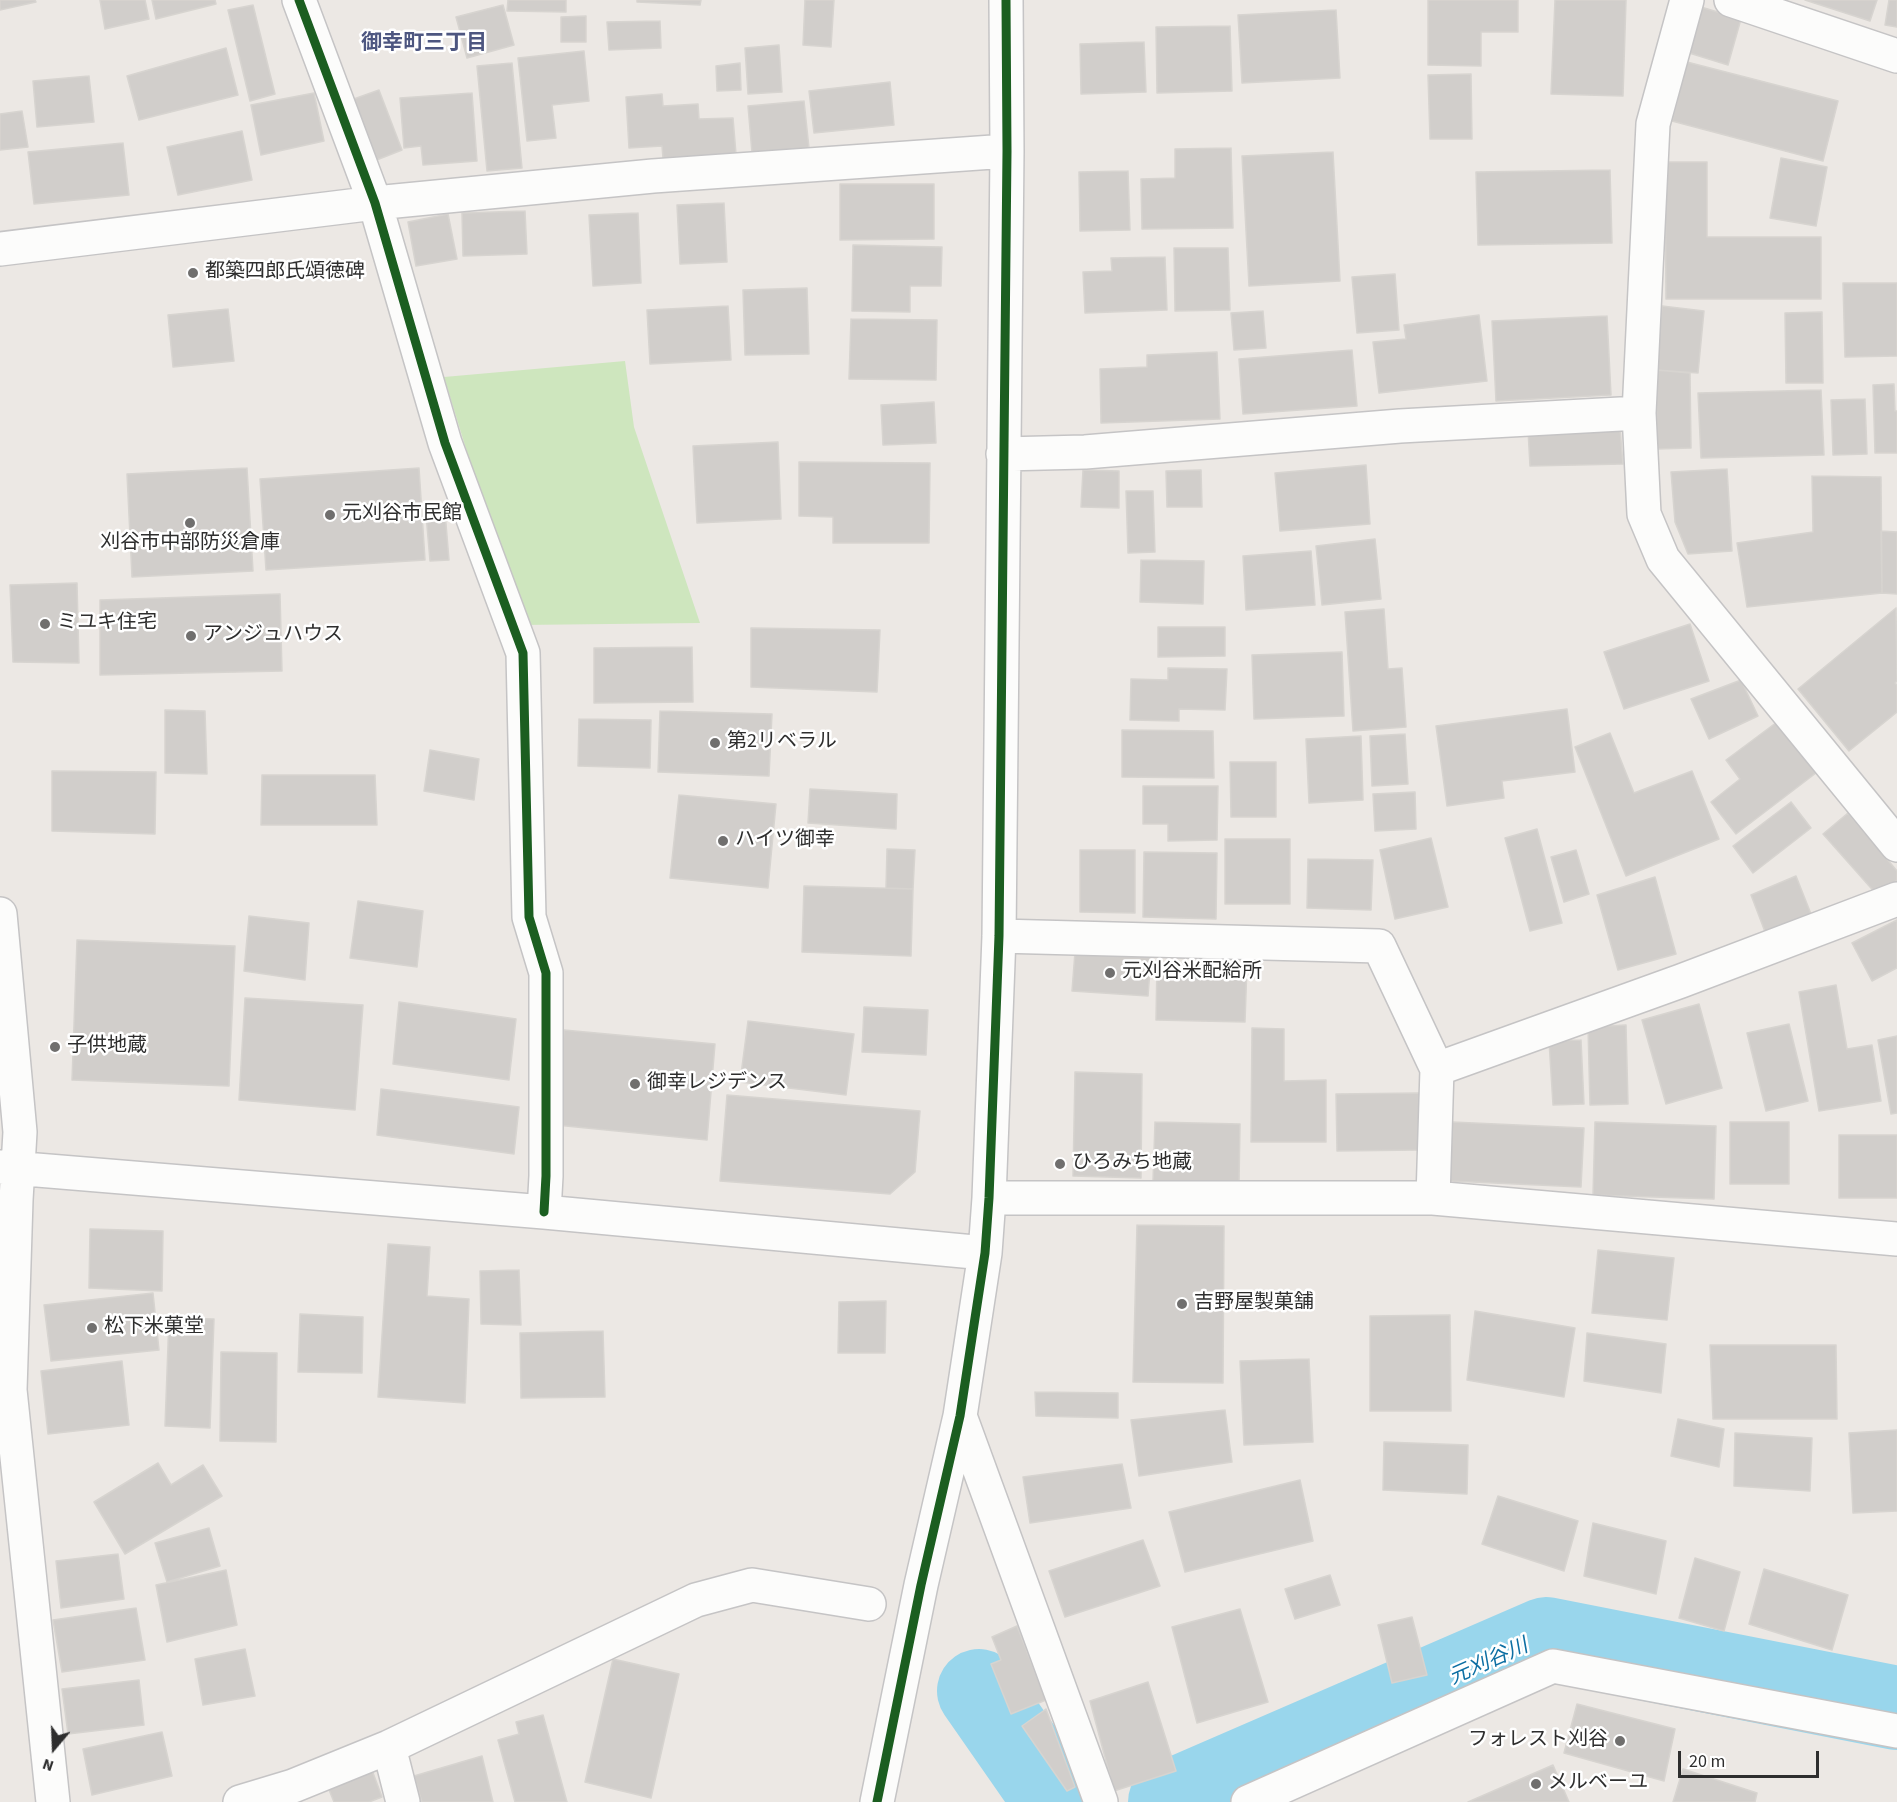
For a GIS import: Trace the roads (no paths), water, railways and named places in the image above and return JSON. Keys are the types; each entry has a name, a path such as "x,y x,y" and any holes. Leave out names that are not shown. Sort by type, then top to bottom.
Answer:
{"street":[{"path":"299,0 375,203 445,442 523,653 530,917 546,973 544,1212"},
{"path":"877,1802 921,1585 960,1416 986,1253 999,936 1006,0"},
{"path":"1687,0 1653,124 1639,413 1644,514 1662,559 1897,845"},
{"path":"1731,0 1897,56"},
{"path":"0,249 375,203 653,176 1006,151"},
{"path":"1003,454 1085,452 1400,426 1639,413"},
{"path":"1437,1069 1681,981 1897,899"},
{"path":"0,914 20,1132 9,1167 5,1391 52,1802"},
{"path":"999,936 1378,946 1437,1069 1433,1198"},
{"path":"9,1167 544,1212 986,1253"},
{"path":"989,1198 1433,1198 1897,1239"},
{"path":"960,1416 1101,1802"},
{"path":"240,1802 293,1786 389,1747 696,1600 752,1585 869,1604"},
{"path":"1248,1802 1553,1666 1897,1731"},
{"path":"389,1747 404,1802"}],"waterway":[{"name":"元刈谷川","path":"1170,1802 1546,1639 1897,1708"},
{"name":"元刈谷川","path":"979,1691 1058,1802"}],"place":[{"name":"都築四郎氏頌徳碑","path":"193,273"},
{"name":"元刈谷市民館","path":"330,515"},
{"name":"刈谷市中部防災倉庫","path":"190,523"},
{"name":"ミユキ住宅","path":"45,624"},
{"name":"アンジュハウス","path":"191,636"},
{"name":"第2リベラル","path":"715,743"},
{"name":"ハイツ御幸","path":"723,841"},
{"name":"元刈谷米配給所","path":"1110,973"},
{"name":"子供地蔵","path":"55,1047"},
{"name":"御幸レジデンス","path":"635,1084"},
{"name":"ひろみち地蔵","path":"1060,1164"},
{"name":"吉野屋製菓舗","path":"1182,1304"},
{"name":"松下米菓堂","path":"92,1328"},
{"name":"フォレスト刈谷","path":"1620,1741"},
{"name":"メルベーユ","path":"1536,1784"}],"district":[{"name":"御幸町三丁目","path":"424,44"}]}
